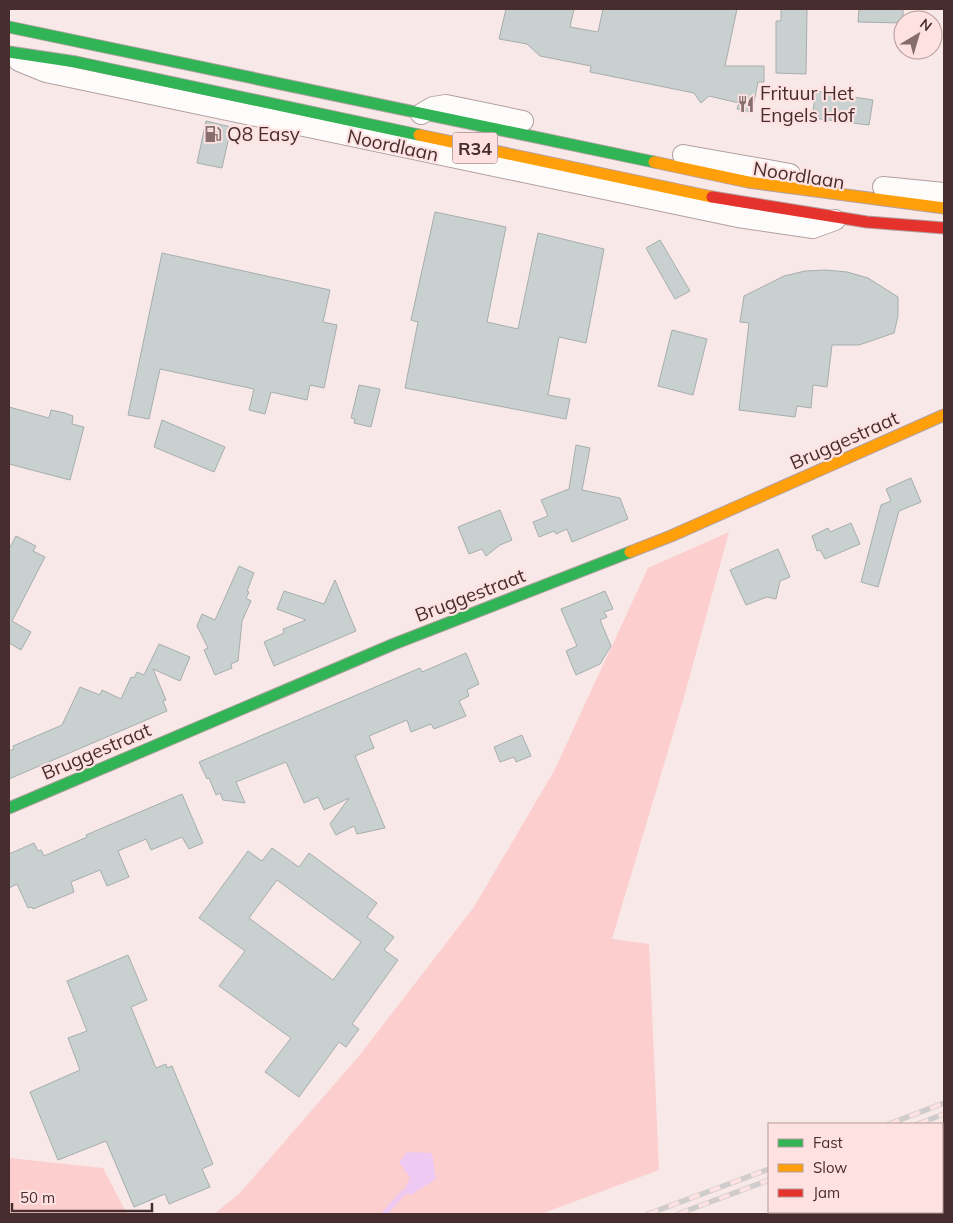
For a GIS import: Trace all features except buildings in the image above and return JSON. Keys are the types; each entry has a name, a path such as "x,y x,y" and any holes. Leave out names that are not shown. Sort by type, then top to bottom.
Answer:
{"main road":[{"name":"Noordlaan","path":"9,27 748,182 944,208"},
{"name":"Noordlaan","path":"839,218 944,228"},
{"name":"Bruggestraat","path":"9,808 394,644 671,536 944,415"}],"street":[{"name":"Noordlaan","path":"9,53 24,64 46,72 738,217 813,228 839,218"},
{"name":"Noordlaan","path":"421,114 433,107 446,104 753,168 831,180 944,193"}],"shaded area":[{"path":"729,532 684,697 612,939 649,944 659,1170 541,1214 214,1214 239,1194 359,1056 474,907 554,771 648,568"},
{"path":"407,1152 432,1153 436,1179 411,1195 403,1193 410,1178 399,1162"},
{"path":"9,1158 103,1168 127,1214 9,1214"}],"waterway":[{"path":"384,1214 403,1193"}],"railway":[{"path":"892,1123 944,1103"},
{"path":"921,1123 944,1114"},
{"path":"648,1214 768,1169"},
{"path":"678,1214 768,1180"}],"traffic: fast":[{"path":"9,27 654,162"},
{"path":"9,52 76,62 419,135"},
{"path":"9,808 394,644 630,552"}],"traffic: slow":[{"path":"419,135 712,197"},
{"path":"654,162 748,182 944,208"},
{"path":"630,552 671,536 944,415"}],"traffic: jam":[{"path":"712,197 867,222 944,228"}],"place":[{"name":"Frituur Het Engels Hof","path":"746,104"},
{"name":"Q8 Easy","path":"213,134"}]}
